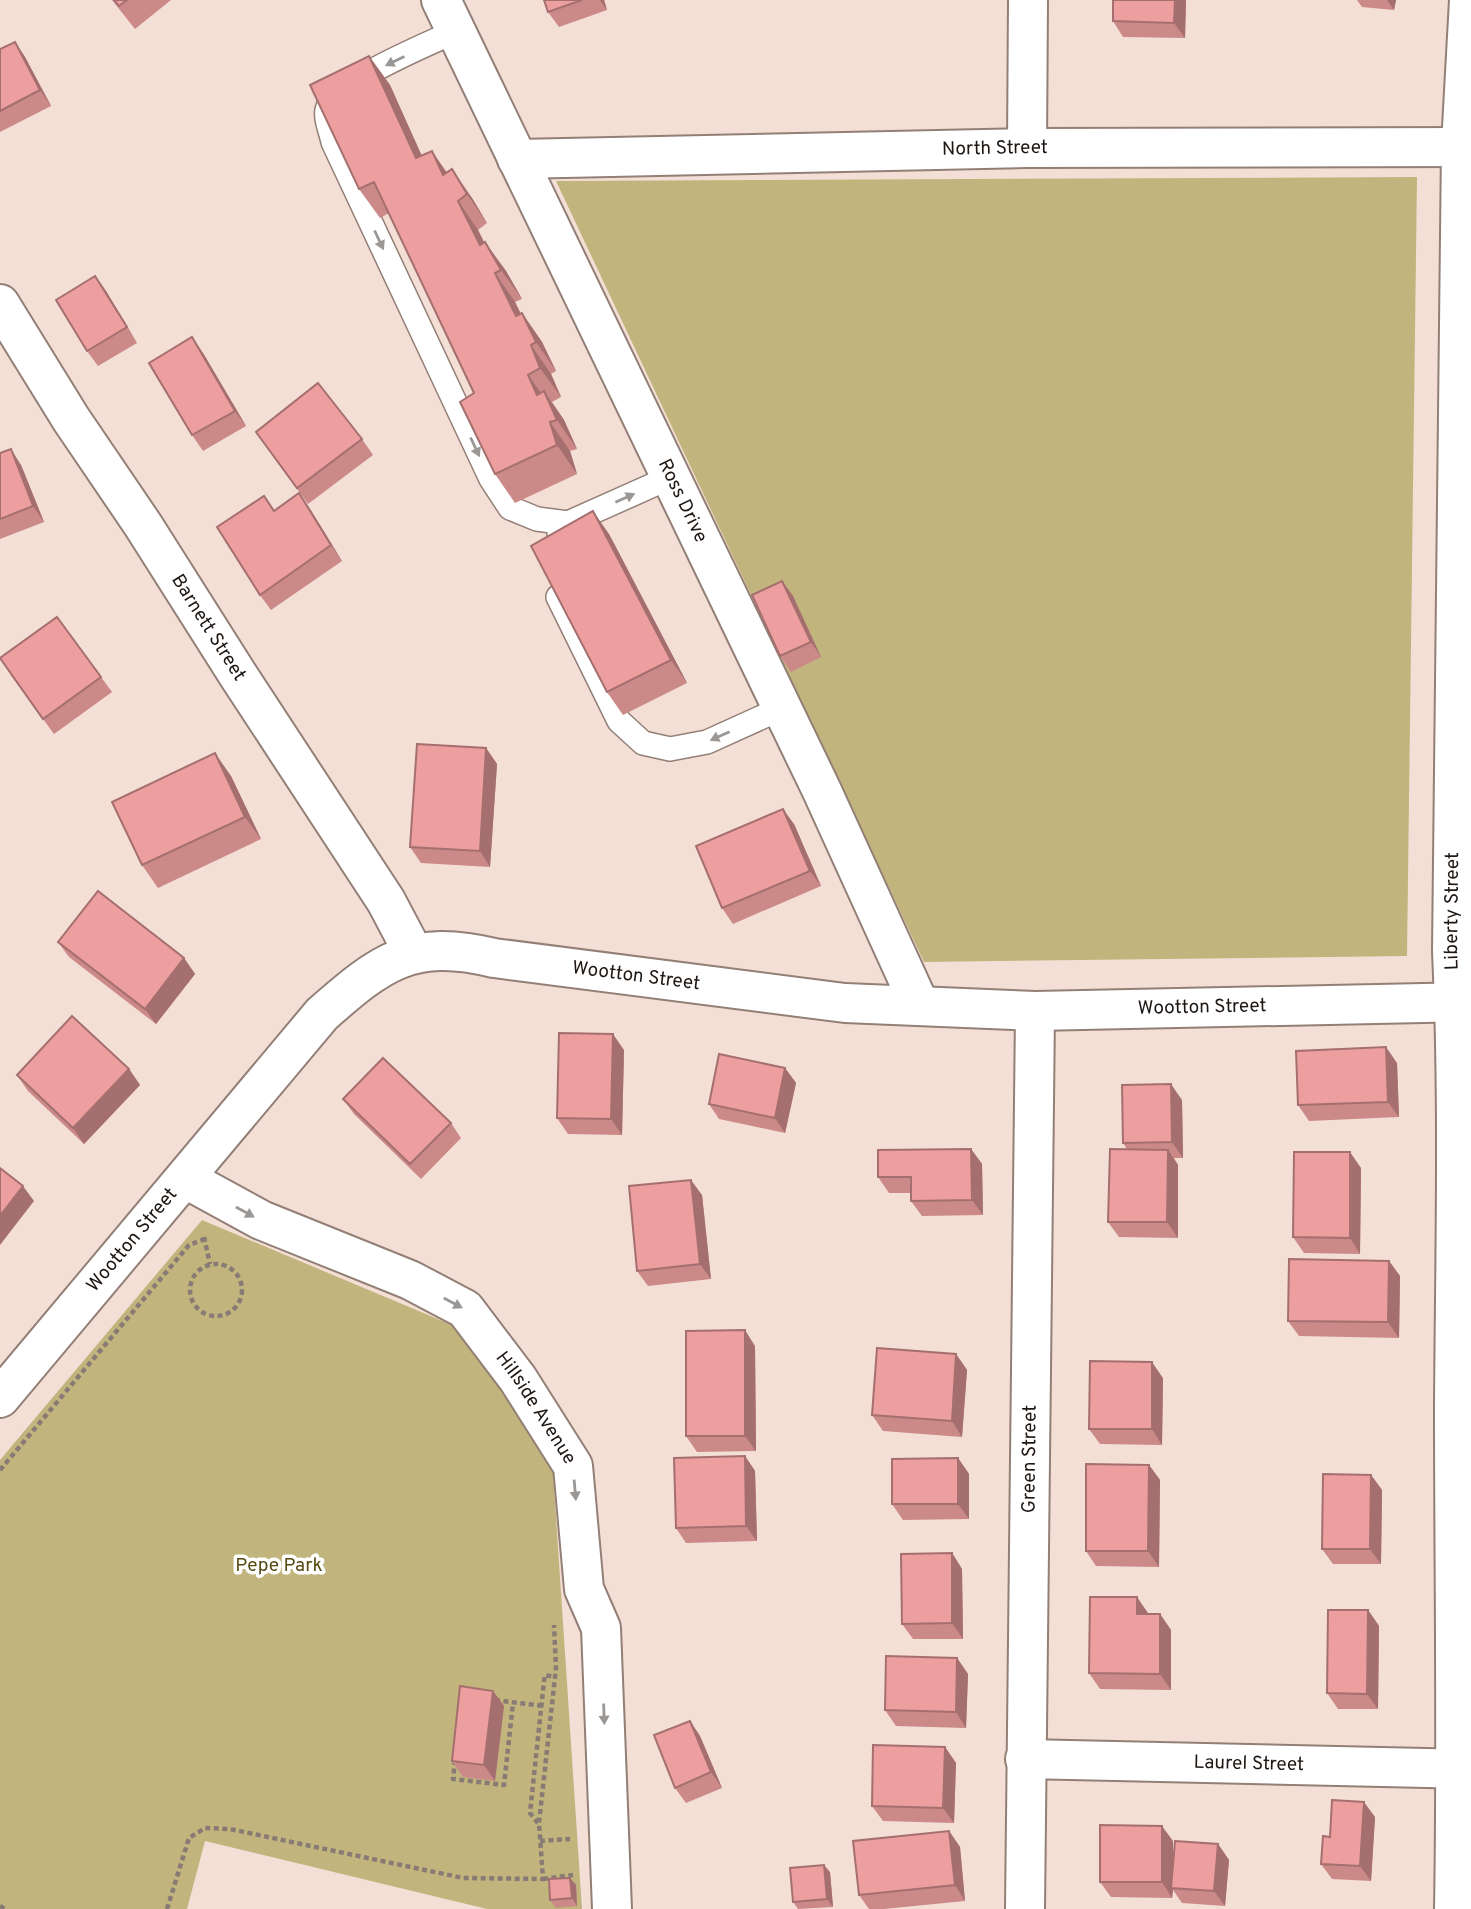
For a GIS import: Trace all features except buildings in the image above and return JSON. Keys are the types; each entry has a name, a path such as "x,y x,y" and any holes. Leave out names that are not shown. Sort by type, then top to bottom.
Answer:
{"street":[{"path":"1027,148 1028,0"},
{"name":"Liberty Street","path":"1454,1909 1464,1769 1463,1002 1452,951 1469,0"},
{"name":"Ross Drive","path":"448,16 822,791 920,1006"},
{"name":"North Street","path":"517,159 1027,148 1466,146"},
{"name":"Barnett Street","path":"0,304 71,419 143,525 238,676 386,901 414,954"},
{"name":"Wootton Street","path":"0,1398 322,1014 363,978 386,964 414,954 440,950 467,951 494,958 845,1003 1035,1011 1463,1002"},
{"name":"Green Street","path":"1025,1909 1035,1011"},
{"name":"Hillside Avenue","path":"186,1179 261,1220 410,1280 465,1309 518,1379 573,1466 584,1589 601,1628 612,1909"},
{"name":"Laurel Street","path":"1025,1759 1464,1769"}],"lane":[{"path":"448,16 333,97 326,111 333,142 491,480 510,508 537,519 568,523"},
{"path":"545,550 568,523 671,477"},
{"path":"549,577 619,721 643,743 670,749 707,743 782,708"}],"path":[{"path":"204,1237 210,1264"},
{"path":"0,1470 189,1245 204,1237 213,1238"},
{"path":"210,1264 232,1269 240,1279 240,1301 233,1311 222,1315 210,1316 200,1311 192,1302 192,1279 210,1264"},
{"path":"167,1909 189,1838 205,1829 230,1829 463,1878 543,1879 539,1823 555,1677 553,1613"},
{"path":"539,1823 530,1813 545,1675 555,1677"},
{"path":"488,1699 543,1706"},
{"path":"456,1752 453,1779 503,1785 513,1703"},
{"path":"0,1906 5,1909"}],"green space":[{"path":"1417,177 1407,956 924,962 556,181"},
{"name":"Pepe Park","path":"202,1220 464,1330 553,1472 582,1909 487,1909 205,1841 187,1909 0,1909 0,1460"}]}
